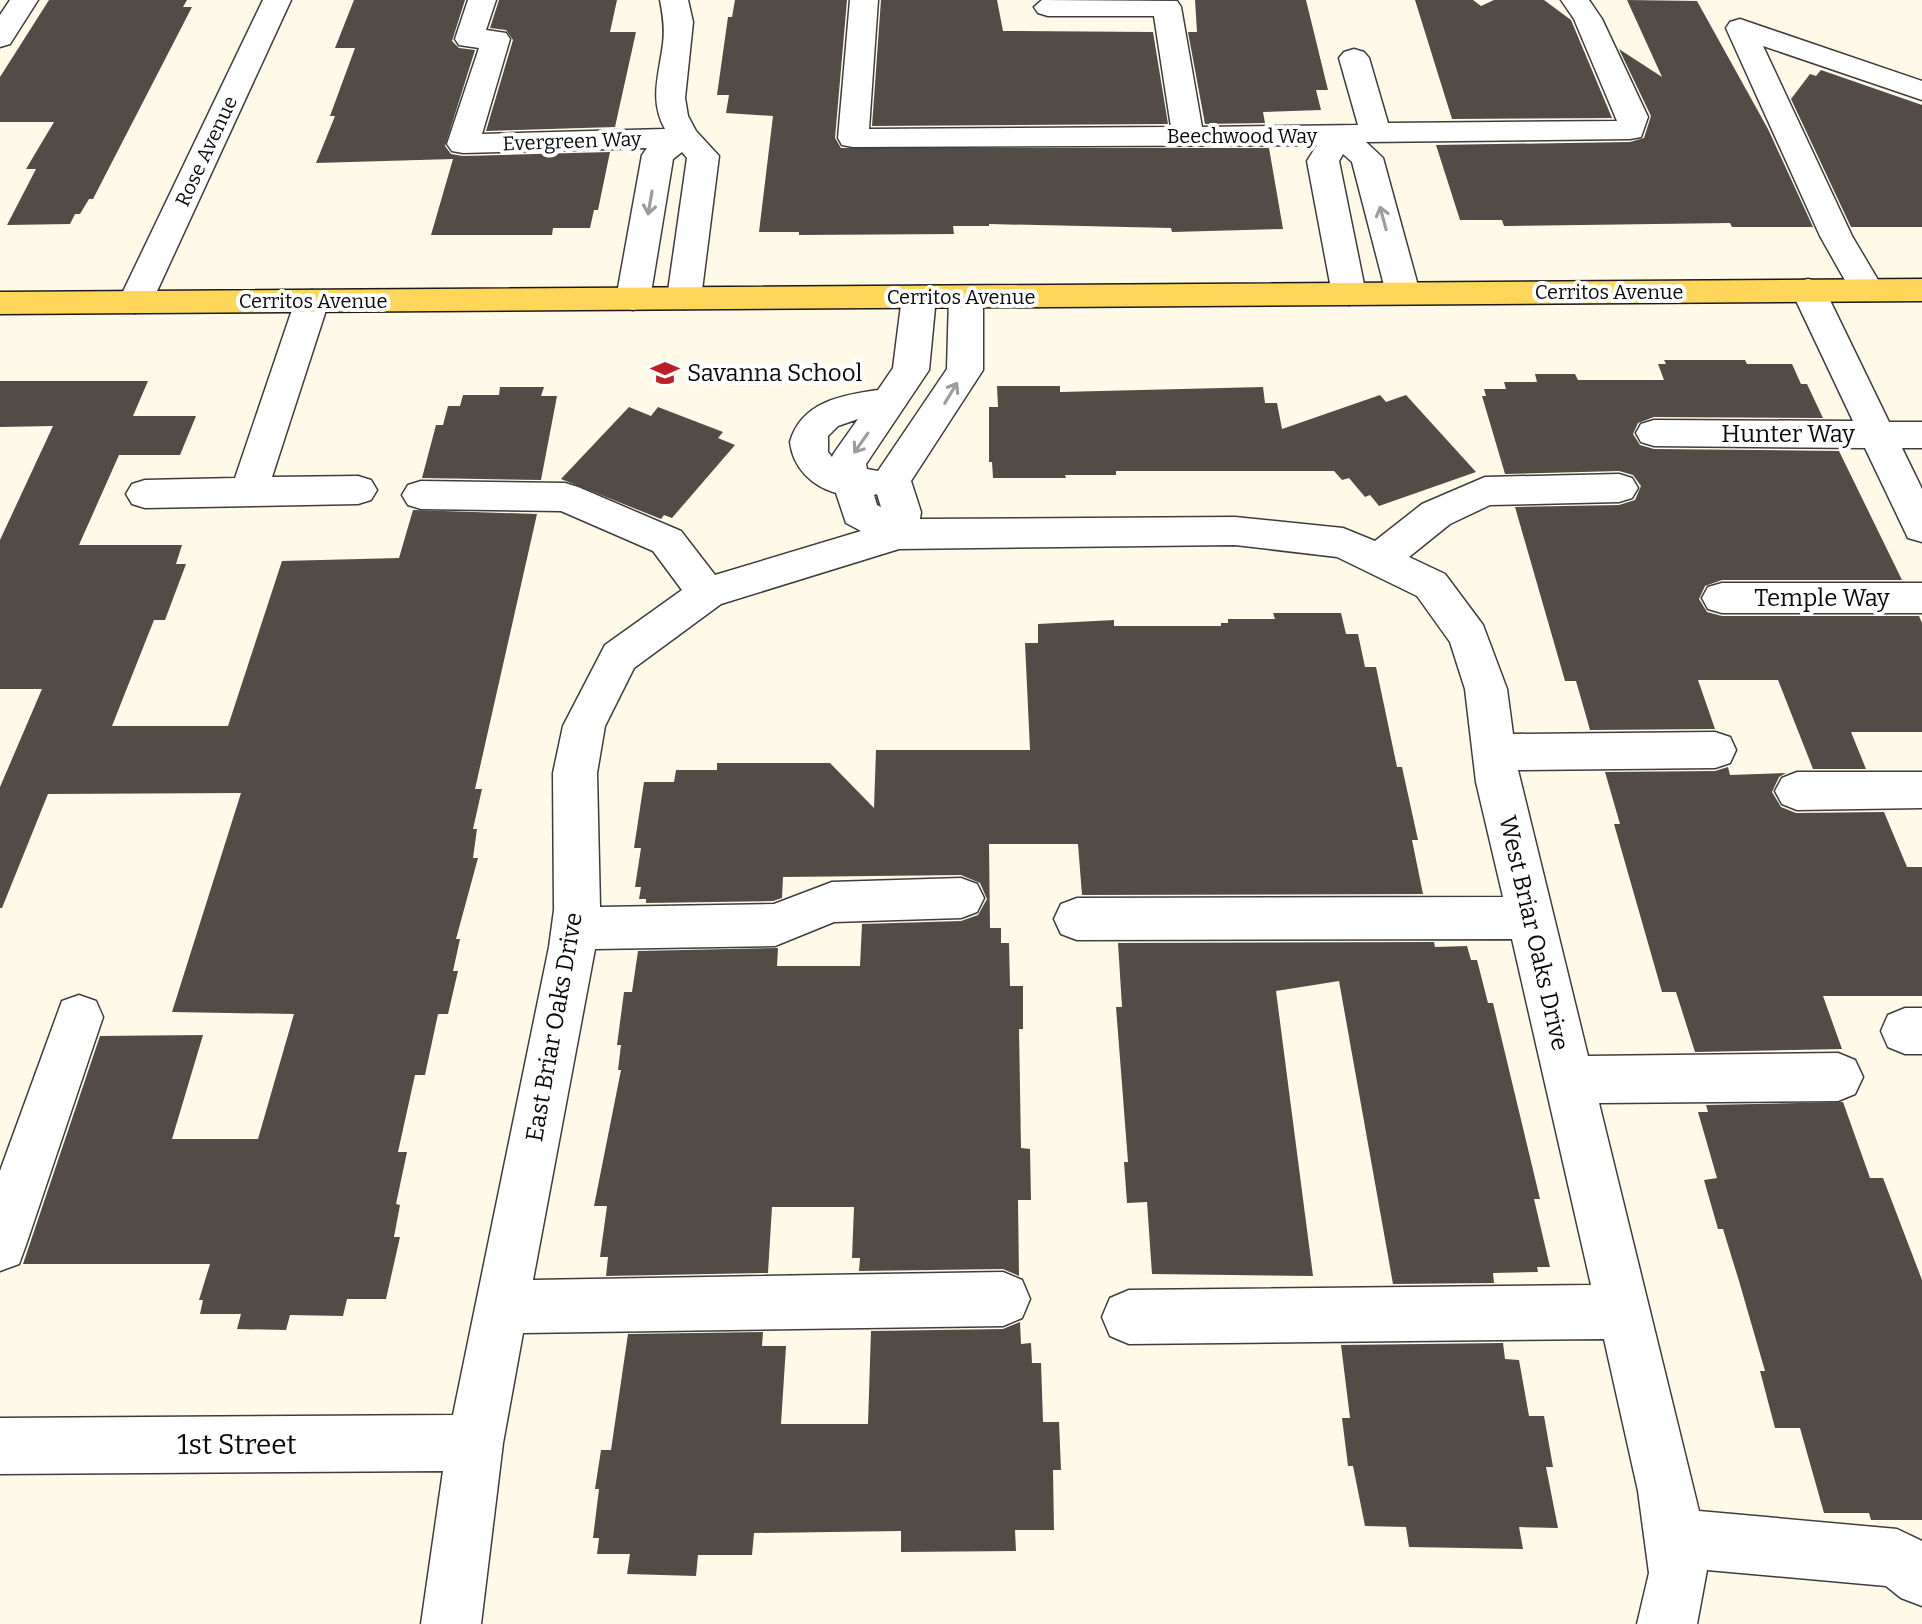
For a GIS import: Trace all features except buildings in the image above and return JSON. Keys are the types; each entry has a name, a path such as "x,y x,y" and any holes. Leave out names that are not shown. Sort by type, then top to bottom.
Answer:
{"main road":[{"name":"Cerritos Avenue","path":"0,303 1922,290"}],"street":[{"path":"0,38 24,0"},
{"name":"Rose Avenue","path":"135,302 277,0"},
{"name":"Evergreen Way","path":"482,0 469,39 496,39 463,144 682,138"},
{"path":"674,0 679,29 669,87 673,113 682,138 703,156 684,298"},
{"name":"Beechwood Way","path":"864,0 853,138 1338,136 1375,132 1630,130 1633,117 1588,19 1575,0"},
{"path":"1048,7 1167,7 1188,137"},
{"path":"1867,290 1836,236 1740,28 1922,91"},
{"path":"1354,58 1375,132"},
{"path":"1349,294 1323,161 1338,136 1367,158 1403,293"},
{"path":"633,299 658,155 682,138"},
{"path":"1808,290 1922,528"},
{"path":"892,480 852,484 817,467 809,456 809,436 819,422 841,410 890,401 911,370 919,297"},
{"path":"892,480 965,370 966,297"},
{"path":"249,491 312,301"},
{"name":"Hunter Way","path":"1654,433 1922,435"},
{"path":"852,484 860,513 899,534 902,512 892,480"},
{"path":"1379,560 1436,514 1485,491 1619,488"},
{"path":"145,494 358,490"},
{"path":"421,495 565,497 667,541 707,593"},
{"name":"West Briar Oaks Drive","path":"1101,532 1235,531 1343,543 1431,585 1469,636 1486,689 1494,752 1531,918 1667,1491 1678,1573 1667,1624"},
{"name":"East Briar Oaks Drive","path":"451,1624 475,1443 574,928 575,773 584,726 619,657 707,593 899,534 1101,532"},
{"name":"Temple Way","path":"1722,598 1922,598"},
{"path":"1494,752 1715,750"},
{"path":"1797,791 1922,790"},
{"path":"574,928 775,925 832,902 961,898"},
{"path":"1077,919 1531,918"},
{"path":"0,1245 79,1017"},
{"path":"1569,1080 1838,1077"},
{"path":"502,1307 1003,1299"},
{"path":"1129,1317 1624,1312"},
{"name":"1st Street","path":"0,1446 475,1443"},
{"path":"1673,1538 1897,1558 1922,1577"}],"place":[{"name":"Savanna School","path":"665,373"}]}
